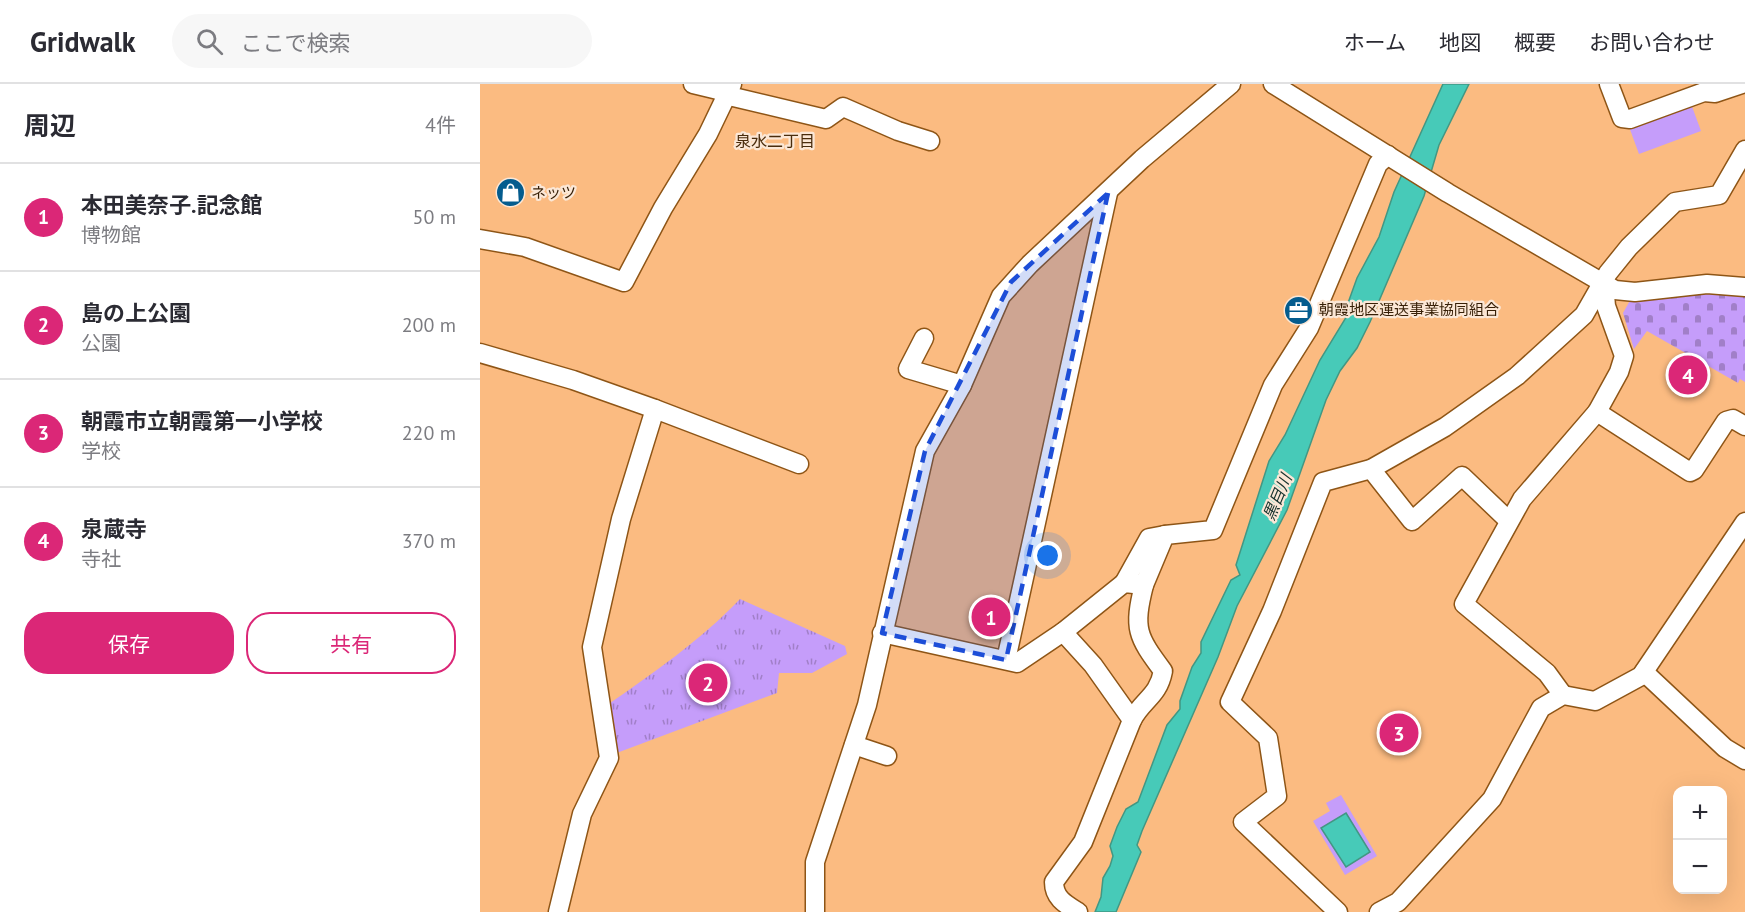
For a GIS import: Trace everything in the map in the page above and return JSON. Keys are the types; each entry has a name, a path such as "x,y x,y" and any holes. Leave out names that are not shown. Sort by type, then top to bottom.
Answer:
{"street":[{"path":"693,84 728,90 826,119 834,116 837,110 843,107 898,131 930,141"},
{"path":"815,912 815,862 867,705 925,452 962,385 1001,296 1011,282 1231,84"},
{"path":"1273,84 1442,189 1615,290 1635,292 1679,285 1745,287"},
{"path":"1609,84 1622,118 1630,119 1704,92 1715,93 1742,84"},
{"path":"480,239 525,247 624,282 663,208 708,134 728,90"},
{"path":"1338,912 1243,822 1277,796 1268,738 1230,702 1272,611 1323,482 1371,469 1445,428 1517,376 1584,315 1604,284 1608,273 1629,247 1676,202 1719,195 1745,150"},
{"path":"882,633 1017,663 1063,632 1124,583 1149,538 1214,530 1273,385 1309,328 1378,164 1388,155"},
{"path":"1006,660 1108,193"},
{"path":"1563,695 1547,673 1464,604 1522,499 1597,412 1620,372 1624,356 1606,306 1604,284"},
{"path":"924,338 908,369 962,385"},
{"path":"480,353 564,377 799,464"},
{"path":"558,912 582,814 609,758 592,647 621,519 655,409"},
{"path":"1597,412 1690,472 1694,470 1726,421 1733,419 1745,426"},
{"path":"1371,469 1413,521 1462,476 1509,521"},
{"path":"1379,912 1398,902 1492,799 1541,708 1563,695 1595,701 1641,676 1745,522"},
{"path":"1076,911 1060,899 1054,890 1054,882 1083,842 1136,711 1160,687 1163,671 1140,640 1138,609 1144,585 1165,535"},
{"path":"1124,583 1144,585"},
{"path":"1063,632 1093,665 1132,720"},
{"path":"1644,672 1725,748 1745,760"},
{"path":"854,746 887,756"}],"highlighted area":[{"path":"1108,193 1006,660 882,633 925,451 1011,282"}],"green space":[{"path":"1690,101 1701,131 1639,154 1628,124"},
{"path":"1745,292 1745,382 1740,379 1738,383 1647,331 1634,349 1623,313 1632,297"},
{"path":"740,599 845,646 847,654 812,673 779,673 777,693 614,754 606,706 692,643"},
{"path":"1341,795 1377,856 1345,875 1313,821 1330,811 1326,803"}],"water":[{"name":"黒目川","path":"1443,84 1469,84 1439,145 1424,196 1370,322 1357,348 1340,371 1326,400 1287,510 1237,606 1218,657 1142,831 1137,845 1141,852 1116,912 1095,912 1101,897 1103,878 1113,856 1110,846 1117,827 1126,809 1138,802 1167,725 1180,709 1180,701 1192,667 1201,653 1201,642 1231,580 1240,575 1236,565 1269,461 1285,435 1320,360 1350,311 1348,303 1357,278 1379,237 1394,192"},
{"path":"1346,813 1370,852 1346,867 1321,828"}],"place":[{"name":"ネッツ","path":"510,193"},
{"name":"朝霞地区運送事業協同組合","path":"1298,310"},
{"name":"泉蔵寺","path":"1688,375"},
{"name":"本田美奈子.記念館","path":"991,617"},
{"name":"島の上公園","path":"708,683"},
{"name":"朝霞市立朝霞第一小学校","path":"1399,733"}],"district":[{"name":"泉水二丁目","path":"775,141"}]}
